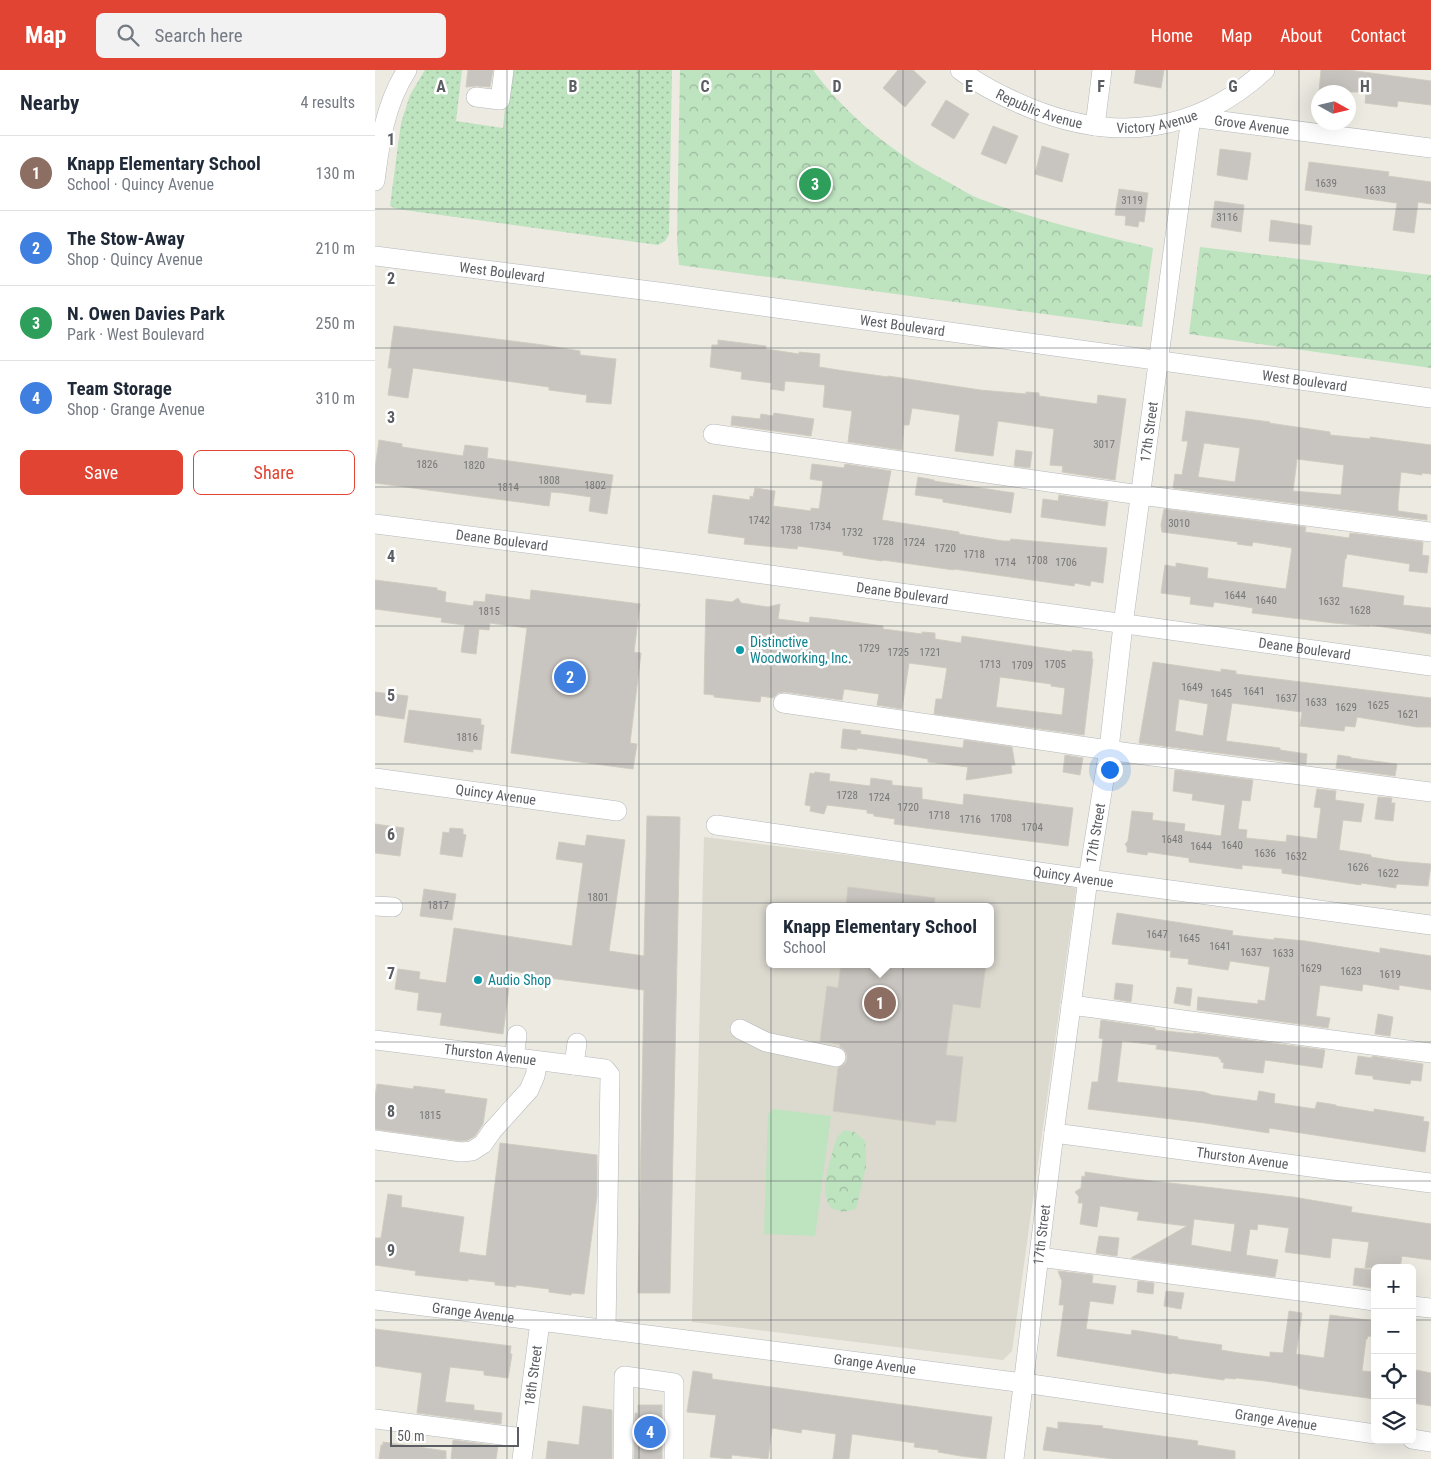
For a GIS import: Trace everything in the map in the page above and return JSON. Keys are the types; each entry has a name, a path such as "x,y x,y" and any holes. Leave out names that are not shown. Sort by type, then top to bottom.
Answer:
{"street":[{"path":"375,181 385,119 390,104 407,70"},
{"path":"476,97 500,100 504,70"},
{"name":"Republic Avenue","path":"960,70 1013,101 1058,118 1095,126"},
{"path":"1095,126 1103,70"},
{"name":"Victory Avenue","path":"1095,126 1149,127 1191,117 1224,102 1265,70"},
{"name":"Grove Avenue","path":"1191,117 1431,148"},
{"name":"17th Street","path":"1013,1459 1024,1384 1054,1133 1089,878 1109,750 1123,625 1191,117"},
{"name":"West Boulevard","path":"375,256 674,294 1431,398"},
{"path":"713,434 1140,495 1431,532"},
{"name":"Deane Boulevard","path":"375,524 683,563 1431,666"},
{"path":"783,704 1109,750 1431,792"},
{"name":"Quincy Avenue","path":"375,778 617,811"},
{"name":"Quincy Avenue","path":"716,825 1431,925"},
{"path":"1071,1005 1431,1053"},
{"path":"740,1029 766,1042 836,1057"},
{"path":"514,1058 517,1035"},
{"name":"Thurston Avenue","path":"375,1040 605,1069 610,1074 606,1330"},
{"path":"574,1065 577,1043"},
{"path":"375,1140 461,1152 472,1151 483,1144 492,1130 529,1090 535,1076 538,1061"},
{"name":"Thurston Avenue","path":"1054,1133 1431,1183"},
{"path":"1039,1257 1371,1300"},
{"name":"Grange Avenue","path":"375,1300 1024,1384 1371,1433"},
{"path":"1416,1306 1431,1308"},
{"name":"18th Street","path":"522,1459 540,1322"},
{"path":"623,1459 624,1376 674,1383 674,1459"},
{"path":"375,1419 524,1438"},
{"path":"1416,1440 1431,1442"}],"shaded area":[{"path":"704,837 1069,883 1076,889 1012,1351 1003,1360 692,1322"}],"green space":[{"path":"425,70 462,70 456,121 503,128 509,70 672,70 669,234 665,241 658,245 397,209 390,206 401,123 410,95"},
{"path":"680,70 813,70 842,104 875,134 911,161 969,194 1001,207 1044,220 1153,248 1142,327 679,265 677,241"},
{"path":"1200,247 1431,275 1431,368 1189,334"},
{"path":"773,1109 831,1116 815,1236 764,1234 768,1114"},
{"path":"844,1130 855,1132 865,1141 866,1166 856,1209 843,1212 831,1208 827,1201 825,1185 835,1143 838,1136"}],"building":[{"path":"468,70 493,70 490,87 466,87"},
{"path":"898,70 913,70 926,82 905,107 883,88"},
{"path":"1136,70 1164,70 1161,88 1134,83"},
{"path":"1321,70 1348,70 1431,81 1431,105 1398,101 1397,107 1365,103 1366,92 1356,92 1356,85 1320,85"},
{"path":"946,100 969,114 954,139 931,125"},
{"path":"993,126 1018,136 1006,164 981,154"},
{"path":"1042,146 1069,154 1062,182 1035,174"},
{"path":"1220,149 1251,153 1247,180 1217,175"},
{"path":"1309,162 1389,172 1388,176 1431,182 1431,204 1418,202 1414,233 1393,230 1397,203 1305,190"},
{"path":"1119,189 1148,193 1144,222 1139,221 1138,227 1125,225 1126,216 1115,215"},
{"path":"1215,201 1244,205 1241,232 1211,227"},
{"path":"1271,220 1312,226 1310,245 1269,241"},
{"path":"394,326 543,345 580,351 580,355 616,359 611,404 586,402 587,395 549,390 549,387 413,368 408,398 388,395 392,368 388,368"},
{"path":"718,340 766,346 766,349 799,354 799,352 820,354 819,367 845,371 980,390 1026,394 1026,392 1039,393 1039,396 1097,404 1098,395 1126,399 1115,480 1062,472 1063,466 1050,465 1054,429 998,421 993,456 955,451 960,415 912,408 909,425 904,425 902,450 848,442 852,411 823,407 825,385 785,381 784,391 771,389 772,383 741,379 742,372 710,367 712,345 718,345"},
{"path":"1186,411 1330,432 1330,435 1370,439 1370,437 1431,445 1431,474 1422,473 1422,475 1401,472 1398,503 1398,511 1427,515 1427,520 1173,488 1175,474 1182,475 1188,441 1182,441","holes":["1204,443 1240,448 1235,482 1198,477","1297,459 1344,465 1341,495 1293,491"]},
{"path":"774,413 814,419 811,436 731,425 732,416 760,419 761,414 773,416"},
{"path":"379,440 402,444 402,447 463,456 465,445 488,448 487,458 613,475 607,514 589,511 591,497 563,493 551,492 549,506 375,483"},
{"path":"1016,450 1032,452 1030,468 1014,466"},
{"path":"812,464 844,468 845,464 891,471 882,520 1003,541 1010,541 1011,539 1107,548 1103,583 1091,581 1090,586 1075,583 1074,586 882,561 843,555 843,552 798,546 797,549 744,544 745,538 708,533 713,495 750,500 750,496 753,497 755,488 775,491 773,506 811,511 811,508 819,509 823,481 810,479"},
{"path":"918,477 1014,493 1011,513 943,502 943,499 915,495"},
{"path":"1059,495 1108,502 1105,526 1041,517 1043,499 1058,501"},
{"path":"1164,509 1306,527 1305,532 1349,538 1350,533 1423,542 1422,555 1429,556 1427,573 1409,571 1410,564 1347,554 1342,587 1404,596 1403,605 1431,608 1431,634 1370,625 1334,623 1252,613 1253,608 1214,602 1213,607 1190,604 1191,597 1161,593 1165,565 1176,567 1176,563 1208,568 1207,578 1286,589 1292,548 1253,542 1252,546 1237,544 1238,542 1162,532 1161,525"},
{"path":"375,580 437,588 437,590 446,592 445,602 473,606 474,601 485,602 486,594 530,600 531,590 640,604 634,652 641,653 630,743 637,744 633,769 511,753 527,628 490,623 489,630 479,629 476,654 461,652 465,625 441,622 442,618 375,609"},
{"path":"738,598 741,603 768,607 780,604 778,619 809,623 810,617 830,619 883,626 883,629 922,634 922,632 935,633 935,639 961,643 962,636 1072,652 1072,650 1092,652 1093,659 1084,735 934,714 936,699 942,699 947,668 909,663 902,709 877,705 879,694 844,689 842,700 785,692 778,693 773,698 761,696 760,702 714,697 714,695 704,694 706,599 732,602","holes":["1000,677 1051,684 1051,686 1065,688 1062,715 996,707"]},
{"path":"1153,662 1221,672 1221,669 1236,671 1236,674 1431,698 1431,727 1417,727 1357,717 1355,727 1345,726 1344,731 1300,726 1302,712 1232,703 1226,741 1280,748 1280,750 1307,754 1306,764 1139,743","holes":["1179,699 1208,704 1203,736 1175,731"]},
{"path":"375,692 408,696 404,719 375,715"},
{"path":"409,710 481,719 481,725 484,725 481,750 473,749 473,752 404,742"},
{"path":"843,729 861,731 860,734 963,748 964,740 1012,747 1015,765 1011,765 1012,773 966,780 968,767 928,762 928,759 900,754 857,748 857,750 841,748"},
{"path":"1065,755 1083,758 1080,775 1063,772"},
{"path":"1338,755 1397,764 1395,776 1336,768"},
{"path":"1175,770 1253,780 1250,801 1242,800 1238,829 1247,830 1246,838 1286,842 1287,835 1317,839 1321,808 1314,807 1317,789 1336,791 1335,800 1364,804 1361,822 1343,820 1339,850 1395,861 1431,864 1428,886 1398,884 1396,888 1361,883 1361,885 1282,873 1282,869 1242,865 1242,869 1189,862 1189,858 1148,852 1147,855 1127,852 1125,844 1128,841 1132,811 1153,813 1152,820 1185,824 1184,831 1221,836 1225,805 1192,800 1193,794 1173,791"},
{"path":"815,772 830,774 829,781 870,786 871,778 892,781 892,785 922,788 922,799 963,805 964,794 1073,808 1068,846 894,824 895,819 874,816 874,814 867,813 867,810 827,805 824,814 810,811 811,806 805,805 810,773 814,774"},
{"path":"1378,797 1392,798 1391,803 1395,803 1393,821 1375,819"},
{"path":"647,816 680,817 670,1293 638,1293 644,990 541,977 541,975 511,971 503,1034 440,1025 442,1013 417,1010 419,993 395,989 398,969 420,972 419,979 446,983 454,928 572,946 583,863 556,859 559,842 585,846 587,835 625,840 609,951 644,956"},
{"path":"375,824 404,828 400,856 375,853"},
{"path":"450,828 463,829 463,834 466,835 462,857 440,854 443,832 449,833"},
{"path":"848,887 935,898 934,903 846,903"},
{"path":"424,889 456,894 452,920 420,916"},
{"path":"1117,913 1233,931 1232,935 1274,940 1274,938 1305,941 1380,953 1380,948 1431,956 1431,990 1399,985 1399,990 1363,984 1362,991 1320,985 1316,1016 1330,1018 1328,1028 1197,1010 1198,997 1258,1004 1258,1000 1265,1001 1270,967 1230,961 1228,970 1188,964 1189,959 1170,957 1171,951 1112,944"},
{"path":"840,968 985,968 980,1008 953,1004 946,1055 963,1057 956,1122 936,1120 935,1125 833,1111 838,1068 845,1064 847,1054 840,1047 840,1044 820,1041 827,986 838,988"},
{"path":"1116,983 1133,985 1131,1002 1114,999"},
{"path":"1177,987 1192,989 1190,1006 1174,1003"},
{"path":"1378,1014 1393,1017 1390,1036 1375,1034"},
{"path":"1101,1020 1155,1028 1155,1030 1194,1033 1325,1050 1322,1068 1265,1060 1263,1073 1223,1068 1224,1063 1221,1062 1219,1057 1156,1049 1157,1045 1122,1041 1117,1082 1204,1092 1212,1095 1257,1101 1259,1091 1275,1094 1274,1103 1315,1109 1317,1102 1374,1112 1374,1109 1424,1117 1423,1121 1429,1122 1425,1152 1269,1128 1269,1133 1205,1123 1088,1109 1092,1082 1098,1082 1103,1039 1099,1038"},
{"path":"1358,1056 1372,1058 1372,1056 1423,1064 1421,1081 1411,1080 1410,1084 1373,1079 1373,1076 1355,1074"},
{"path":"377,1084 413,1089 414,1086 445,1090 444,1093 487,1099 483,1124 475,1136 461,1141 375,1129"},
{"path":"500,1143 597,1155 597,1196 584,1294 572,1293 571,1295 549,1292 549,1289 516,1285 516,1287 495,1285 495,1282 415,1275 416,1271 375,1265 375,1238 381,1238 388,1194 402,1196 401,1207 464,1217 459,1252 486,1256"},
{"path":"1085,1172 1293,1197 1352,1207 1351,1212 1431,1224 1431,1260 1402,1256 1401,1264 1371,1264 1371,1268 1365,1268 1369,1242 1332,1238 1330,1258 1285,1252 1289,1228 1258,1224 1257,1230 1250,1229 1246,1255 1278,1260 1275,1277 1131,1258 1187,1226 1137,1220 1139,1212 1100,1206 1097,1227 1080,1224 1083,1203 1078,1203 1079,1197 1075,1192 1081,1188 1082,1176 1085,1177","holes":["1194,1219 1235,1224 1231,1252 1191,1245"]},
{"path":"1099,1236 1119,1238 1117,1256 1096,1253"},
{"path":"1355,1268 1371,1270 1371,1288 1353,1285"},
{"path":"1058,1271 1093,1275 1092,1283 1116,1286 1113,1304 1090,1301 1086,1329 1131,1335 1132,1330 1178,1337 1178,1339 1222,1345 1221,1350 1270,1357 1270,1352 1283,1353 1289,1311 1302,1313 1296,1354 1324,1358 1330,1315 1371,1320 1371,1336 1368,1336 1366,1339 1362,1371 1371,1372 1371,1398 1307,1390 1298,1388 1298,1386 1265,1381 1236,1378 1225,1378 1224,1380 1171,1374 1057,1356 1064,1305 1059,1305 1062,1281"},
{"path":"1138,1281 1154,1283 1153,1294 1137,1292"},
{"path":"1166,1291 1184,1293 1181,1309 1164,1306"},
{"path":"375,1329 511,1346 510,1354 512,1354 508,1378 484,1375 484,1371 450,1367 445,1402 474,1405 474,1410 502,1413 501,1424 417,1413 422,1373 375,1366"},
{"path":"1416,1370 1431,1373 1431,1406 1416,1404"},
{"path":"693,1371 712,1374 712,1379 992,1417 986,1459 914,1447 915,1443 852,1434 849,1459 833,1459 836,1434 802,1429 801,1433 772,1428 768,1459 732,1455 731,1459 710,1457 716,1415 687,1412"},
{"path":"638,1405 662,1405 662,1459 634,1459 635,1413 638,1413"},
{"path":"583,1406 612,1410 612,1459 546,1459 548,1441 579,1445"},
{"path":"1058,1422 1103,1426 1102,1428 1198,1441 1197,1445 1235,1451 1235,1459 1114,1459 1043,1450 1047,1427 1058,1429"},
{"path":"453,1440 498,1446 496,1459 451,1459"},
{"path":"383,1442 446,1451 446,1459 379,1459"}],"place":[{"name":"N. Owen Davies Park","path":"815,184"},
{"name":"Distinctive Woodworking, Inc.","path":"740,650"},
{"name":"The Stow-Away","path":"570,677"},
{"name":"Audio Shop","path":"478,980"},
{"name":"Knapp Elementary School","path":"880,1003"},
{"name":"Team Storage","path":"650,1432"}]}
